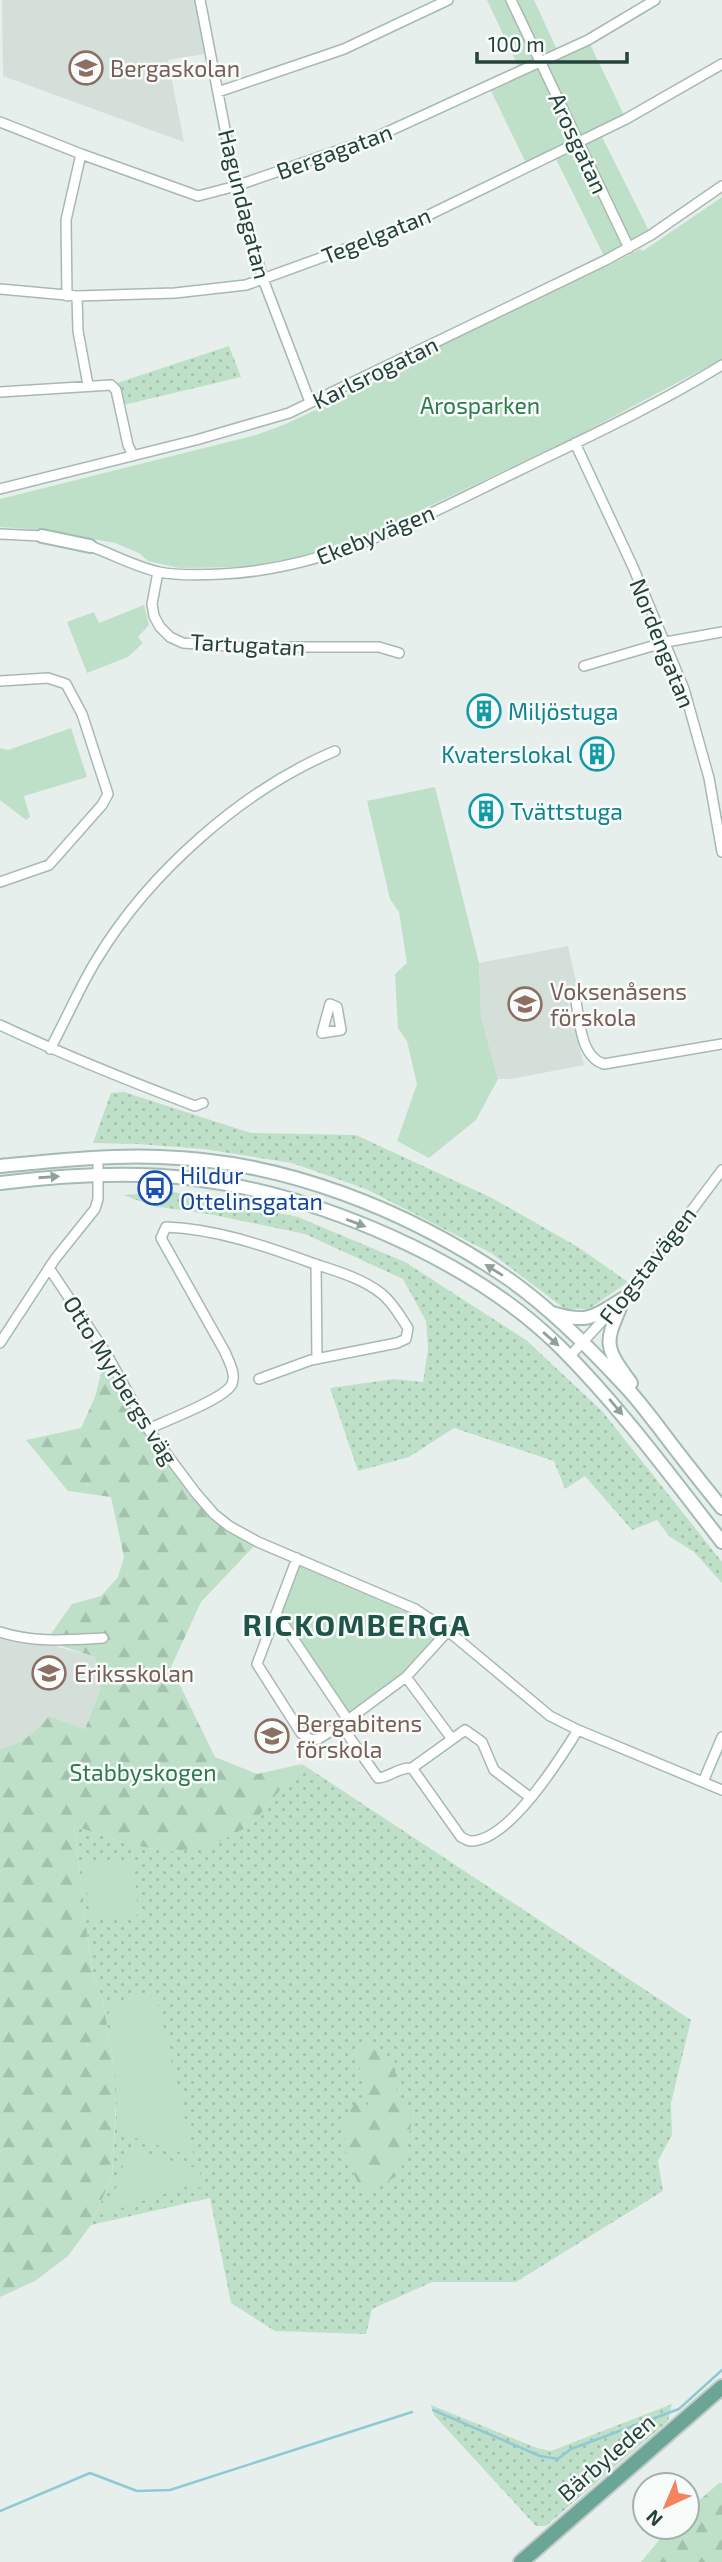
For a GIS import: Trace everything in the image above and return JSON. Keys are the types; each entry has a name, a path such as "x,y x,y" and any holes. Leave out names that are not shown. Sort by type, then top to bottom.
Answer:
{"main road":[{"name":"Ekebyvägen","path":"42,536 90,546"},
{"path":"0,1166 98,1157 162,1157 222,1163 282,1174 388,1212 453,1245 511,1281 583,1343 625,1385 722,1508"},
{"path":"0,1183 99,1175 147,1175 223,1183 276,1195 411,1246 490,1291 534,1324 569,1357 619,1412 722,1542"},
{"path":"548,1312 566,1317 589,1318 624,1298"},
{"path":"624,1298 608,1347 613,1359 670,1432 685,1461"},
{"name":"Bärbyleden","path":"521,2562 722,2387"},
{"name":"Bärbyleden","path":"534,2562 722,2398"}],"street":[{"path":"218,92 344,49 449,0"},
{"name":"Arosgatan","path":"511,0 629,248"},
{"name":"Bergagatan","path":"0,122 198,196 236,186 374,138 588,40 655,0"},
{"name":"Hagundagatan","path":"203,1 236,186 262,279 310,402"},
{"name":"Tegelgatan","path":"0,289 72,296 176,293 246,285 400,229 638,113 722,64"},
{"path":"82,154 66,220 72,296 89,385"},
{"name":"Karlsrogatan","path":"0,489 254,424 310,402 629,248 722,187"},
{"name":"Ekebyvägen","path":"90,546 158,572 202,575 247,572 309,561 393,531 651,405 722,365"},
{"path":"0,392 111,385 116,390 133,456"},
{"name":"Nordengatan","path":"575,443 666,642 699,738 722,852"},
{"name":"Ekebyvägen","path":"0,534 42,536"},
{"name":"Tartugatan","path":"158,572 152,604 154,616 160,627 183,643 244,647 379,647 399,653"},
{"path":"584,666 666,642 722,632"},
{"path":"0,681 48,678 66,684 82,713 108,794 102,805 49,865 0,882"},
{"path":"50,1049 96,960 125,917 165,872 209,831 266,788 335,751"},
{"path":"576,1002 588,1053 604,1064 722,1044"},
{"path":"0,1025 50,1049 195,1106 203,1103"},
{"path":"0,1343 49,1268 95,1209 98,1199 98,1157"},
{"name":"Flogstavägen","path":"569,1357 624,1298 722,1170"},
{"path":"148,1429 212,1400 227,1391 232,1383 233,1371 225,1352 161,1238 166,1227 202,1230 235,1238 351,1277 383,1295 408,1328 406,1339 397,1343 317,1359 259,1379"},
{"path":"316,1264 317,1359"},
{"name":"Otto Myrbergs väg","path":"49,1268 106,1353 148,1429 194,1492 214,1514 239,1534 415,1609 448,1631 551,1716 722,1790"},
{"path":"297,1558 257,1664 301,1733 311,1740 318,1739 344,1722 406,1677 448,1631"},
{"path":"276,1613 378,1778 403,1767 412,1768 465,1730 482,1742 494,1770 529,1799"},
{"path":"0,1632 46,1642 103,1638"},
{"path":"406,1677 452,1739"},
{"path":"412,1768 461,1837 471,1841 486,1836 518,1815 579,1730"},
{"path":"703,1782 722,1737"}],"shaded area":[{"name":"Bergaskolan","path":"2,0 196,0 204,54 168,60 184,142 3,76"},
{"name":"Voksenåsens förskola","path":"568,946 577,986 565,992 584,1065 498,1079 481,1017 479,963"},
{"name":"Eriksskolan","path":"0,1631 95,1657 100,1690 85,1729 49,1716 38,1730 14,1746 0,1749"}],"green space":[{"path":"487,0 534,0 559,54 588,40 626,119 600,133 651,235 606,260 554,155 528,167 489,87 521,72"},
{"name":"Arosparken","path":"722,197 722,359 573,438 392,524 341,546 308,556 246,567 179,568 148,561 139,553 115,543 43,530 0,527 0,499 256,435 286,424 425,358 430,351 640,249 643,251"},
{"path":"229,346 241,377 119,406 111,385"},
{"path":"144,605 149,625 138,637 143,643 128,657 87,673 67,622 94,612 99,623"},
{"path":"71,728 87,777 24,796 30,817 26,820 0,800 0,748 8,750"},
{"path":"435,787 479,963 481,1017 498,1079 476,1120 429,1158 397,1141 417,1084 407,1041 398,1028 395,974 407,963 399,912 390,899 367,801"},
{"path":"124,1092 251,1133 356,1135 492,1198 578,1247 628,1282 589,1309 565,1309 491,1253 366,1189 292,1163 204,1149 93,1143 111,1093"},
{"path":"174,1192 298,1217 405,1262 526,1340 602,1411 722,1562 722,1583 694,1552 669,1536 657,1520 632,1530 585,1476 565,1489 554,1461 454,1428 409,1457 358,1471 330,1388 394,1379 423,1382 428,1349 426,1321 403,1279 305,1234 214,1215 153,1206 123,1195"},
{"name":"Stabbyskogen","path":"106,1353 148,1429 214,1514 258,1542 201,1602 171,1667 215,1757 257,1774 302,1764 251,1825 209,1847 168,1852 125,1843 74,1826 92,1973 103,2003 112,2053 116,2103 112,2176 91,2225 68,2256 35,2281 0,2297 0,1749 28,1737 49,1716 85,1729 100,1690 95,1657 46,1641 72,1604 101,1596 118,1577 124,1557 111,1497 68,1491 26,1440 81,1428 95,1397"},
{"path":"295,1564 411,1614 444,1636 406,1677 348,1720 277,1613"},
{"path":"302,1764 691,2020 671,2103 672,2135 658,2161 663,2191 516,2282 432,2282 372,2309 366,2334 275,2331 231,2303 210,2198 91,2225 112,2176 116,2111 112,2053 103,2003 92,1973 74,1826 125,1843 168,1852 251,1825"},
{"path":"134,1860 138,1915 90,1920 84,1863"},
{"path":"155,1991 194,2157 120,2133 108,2004"},
{"path":"373,2044 395,2062 397,2108 410,2109 411,2125 400,2174 364,2195 346,2158 345,2120 357,2099 369,2108 355,2046"},
{"path":"126,2147 199,2169 203,2188 188,2186 100,2215 121,2179"},
{"path":"672,2404 668,2421 546,2526 536,2526 434,2415 431,2405 537,2448 551,2451"},
{"path":"722,2483 722,2562 641,2562 658,2541 701,2541 701,2499"}],"waterway":[{"path":"433,2410 540,2456 558,2459 571,2449 679,2409 722,2370"},
{"path":"0,2511 90,2473 137,2491 170,2490 412,2412"}],"place":[{"name":"Bergaskolan","path":"86,68"},
{"name":"Miljöstuga","path":"484,711"},
{"name":"Kvaterslokal","path":"597,754"},
{"name":"Tvättstuga","path":"486,811"},
{"name":"Voksenåsens förskola","path":"525,1004"},
{"name":"Hildur Ottelinsgatan","path":"155,1188"},
{"name":"Eriksskolan","path":"49,1673"},
{"name":"Bergabitens förskola","path":"272,1736"}],"district":[{"name":"RICKOMBERGA","path":"357,1624"}]}
